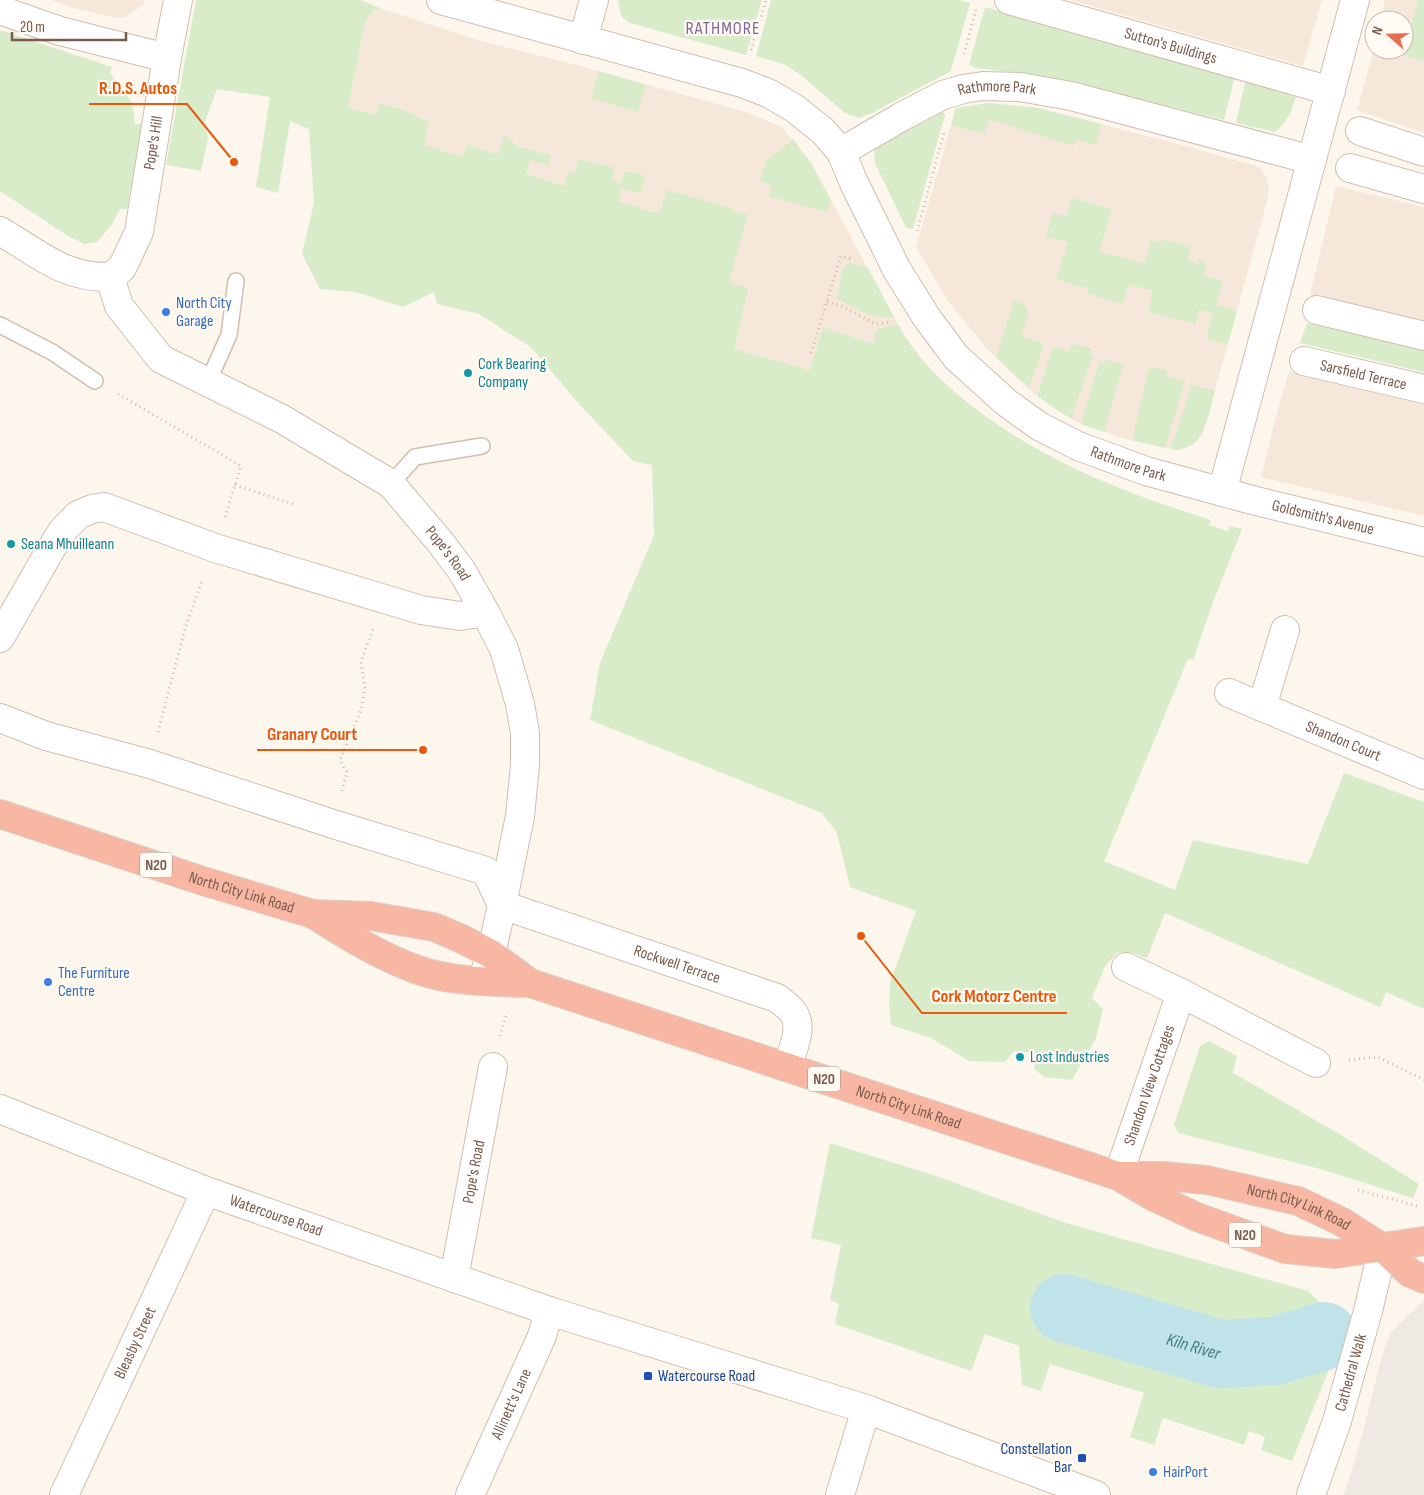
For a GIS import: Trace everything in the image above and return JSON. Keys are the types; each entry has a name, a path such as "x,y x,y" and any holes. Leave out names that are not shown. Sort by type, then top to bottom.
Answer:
{"highway":[{"name":"North City Link Road","path":"0,814 203,881 313,914 371,916 434,927 491,954 530,983"},
{"name":"North City Link Road","path":"313,914 363,945 419,971 482,981 530,983 1118,1176 1154,1197 1197,1217 1285,1249 1336,1254 1424,1242"},
{"name":"North City Link Road","path":"1118,1176 1162,1176 1207,1180 1298,1201 1342,1222 1382,1248 1410,1273 1424,1280"}],"street":[{"name":"Pope's Hill","path":"110,278 122,268 139,232 178,0"},
{"name":"Rathmore Park","path":"441,0 742,83 768,93 802,114 823,131 840,152 897,270 927,318 956,357 1007,403 1039,426 1078,446 1146,471 1222,492"},
{"path":"583,40 594,0"},
{"name":"Sutton's Buildings","path":"1009,0 1331,91"},
{"path":"1222,492 1355,0"},
{"path":"0,10 60,31 167,58"},
{"name":"Rathmore Park","path":"840,152 901,116 943,95 963,89 992,86 1020,87 1071,96 1312,160"},
{"path":"1360,131 1424,152"},
{"path":"1350,168 1424,189"},
{"path":"0,230 62,268 78,275 92,278 110,278"},
{"name":"Pope's Road","path":"110,278 119,306 161,359 282,419 391,484 462,571 485,612 504,649 520,704 525,733 525,765 521,807 502,905 491,954 482,981"},
{"path":"1317,310 1424,336"},
{"name":"Sarsfield Terrace","path":"1304,361 1424,389"},
{"name":"Goldsmith's Avenue","path":"1222,492 1424,542"},
{"path":"0,638 50,549 63,530 78,515 104,506 215,548 421,610 460,616 485,612"},
{"path":"1262,707 1285,630"},
{"name":"Shandon Court","path":"1229,693 1424,775"},
{"path":"0,718 46,736 150,764 333,824 486,871 502,905"},
{"name":"Rockwell Terrace","path":"502,905 778,998 792,1011 796,1018 798,1029 786,1067"},
{"path":"1126,967 1181,993 1316,1063"},
{"name":"Shandon View Cottages","path":"1118,1176 1181,993"},
{"name":"Pope's Road","path":"454,1278 493,1067"},
{"name":"Watercourse Road","path":"0,1110 206,1191 549,1311 866,1409 1096,1495"},
{"name":"Bleasby Street","path":"64,1495 206,1191"},
{"name":"Cathedral Walk","path":"1310,1495 1337,1421 1368,1311 1382,1248"},
{"name":"Allinett's Lane","path":"470,1495 542,1336 549,1311"},
{"path":"840,1495 866,1409"}],"lane":[{"path":"208,382 229,335 236,281"},
{"path":"0,325 52,352 95,381"},
{"path":"391,484 414,457 482,446"}],"path":[{"path":"750,55 766,0"},
{"path":"962,60 977,5"},
{"path":"916,234 946,124"},
{"path":"811,353 841,256 861,262"},
{"path":"827,302 841,306 876,324 893,321"},
{"path":"95,381 241,466"},
{"path":"235,485 296,505"},
{"path":"150,764 184,629"},
{"path":"333,824 347,772 340,760 361,710 365,689 361,662"},
{"path":"1316,1063 1378,1057 1424,1080"},
{"path":"1350,1188 1424,1208"}],"shaded area":[{"path":"51,0 145,0 144,4 125,17 116,18 70,7"},
{"path":"1070,0 1322,0 1303,66"},
{"path":"1385,0 1424,0 1424,133 1357,110 1371,60 1414,60 1414,10 1382,10"},
{"path":"380,8 477,40 577,65 746,112 782,127 811,163 898,324 877,329 873,344 811,370 652,327 348,107 365,22 373,11"},
{"path":"989,103 1038,108 1178,144 1256,166 1262,170 1267,178 1269,189 1267,201 1202,436 1195,443 1178,450 1171,449 1125,439 1077,422 1032,392 988,350 948,301 916,247 956,108"},
{"path":"1336,186 1424,207 1424,323 1310,295"},
{"path":"1289,371 1424,403 1424,516 1261,477"},
{"path":"1424,1300 1424,1495 1344,1495 1390,1333"}],"green space":[{"path":"196,0 360,0 380,8 373,11 365,22 348,107 376,116 380,103 405,111 429,122 424,145 463,158 467,145 498,154 504,135 517,146 551,156 548,165 530,160 526,174 563,186 568,171 575,173 579,159 615,168 612,180 621,183 625,170 646,176 640,193 622,188 618,201 655,213 660,213 667,190 731,208 736,212 748,215 729,282 748,288 734,349 810,370 823,327 873,344 877,329 898,324 924,362 957,394 981,413 1035,448 1063,463 1120,488 1211,520 1209,525 1228,531 1229,526 1242,529 1193,660 1188,659 1104,861 1175,890 1193,840 1308,864 1344,773 1424,802 1424,1009 1386,992 1380,1007 1165,913 1147,958 1130,952 1117,953 1105,966 1092,998 1103,1009 1096,1038 1072,1080 1044,1077 1034,1069 1036,1057 1027,1052 1014,1051 1005,1062 969,1061 931,1038 891,1025 890,983 916,911 850,887 837,833 822,813 590,720 600,663 654,535 652,465 633,461 579,404 532,348 479,314 437,304 434,292 403,307 356,292 320,289 302,254 314,203 309,129 290,121 278,193 256,187 270,97 217,89 204,124 208,138 201,171 166,165"},
{"path":"618,0 762,0 746,55 630,23 621,16"},
{"path":"771,0 959,0 970,3 951,71 859,118 845,113 802,76 786,65 756,56"},
{"path":"1418,0 1424,0 1424,62 1414,58 1414,16"},
{"path":"985,7 1235,75 1224,120 1079,84 1032,75 976,68 969,65"},
{"path":"0,30 112,67 110,73 132,102 135,124 143,124 127,209 120,209 112,224 97,242 85,244 68,236 0,191"},
{"path":"599,71 646,85 638,112 591,98"},
{"path":"1246,78 1297,92 1290,114 1275,132 1236,123"},
{"path":"989,103 1038,108 1102,124 1095,145 1076,139 1074,146 989,119 984,134 951,125 956,108"},
{"path":"939,108 945,115 913,229 906,228 875,163 874,151 881,141"},
{"path":"793,139 811,163 831,200 826,212 769,196 772,185 760,181 766,161"},
{"path":"1072,198 1112,209 1099,251 1144,264 1151,240 1161,243 1162,239 1191,248 1187,260 1197,263 1198,259 1207,262 1203,275 1223,281 1216,305 1237,311 1228,344 1206,338 1213,314 1199,310 1195,324 1148,312 1153,291 1129,284 1122,304 1087,293 1088,289 1056,279 1068,242 1046,236 1053,212 1066,216"},
{"path":"849,263 868,268 894,317 871,315 837,299 843,268"},
{"path":"1014,301 1023,304 1027,308 1028,314 1021,336 1044,344 1029,388 996,357"},
{"path":"1307,323 1424,350 1424,372 1300,343"},
{"path":"1072,343 1091,349 1089,354 1093,356 1071,419 1037,396 1052,350 1054,347 1069,352"},
{"path":"1105,359 1123,365 1104,432 1081,424 1099,363 1104,364"},
{"path":"1153,367 1167,371 1166,376 1185,381 1165,448 1132,440 1149,368 1152,370"},
{"path":"1192,385 1215,391 1207,421 1198,439 1191,445 1182,449 1171,449"},
{"path":"1209,1041 1237,1056 1233,1073 1336,1132 1419,1184 1413,1198 1320,1169 1178,1133 1174,1125 1200,1046"},
{"path":"830,1143 936,1176 1066,1223 1308,1291 1337,1320 1333,1360 1292,1461 1261,1450 1265,1437 1249,1431 1244,1445 1163,1418 1154,1445 1130,1437 1144,1393 1050,1364 1041,1391 1022,1385 1019,1346 985,1334 971,1371 835,1324 839,1304 830,1300 841,1245 811,1238"}],"waterway":[{"name":"Kiln River","path":"1064,1308 1220,1354 1275,1351 1324,1336"}],"place":[{"name":"R.D.S. Autos","path":"234,162"},
{"name":"North City Garage","path":"166,312"},
{"name":"Cork Bearing Company","path":"468,373"},
{"name":"Seana Mhuilleann","path":"11,544"},
{"name":"Granary Court","path":"423,750"},
{"name":"Cork Motorz Centre","path":"861,936"},
{"name":"The Furniture Centre","path":"48,982"},
{"name":"Lost Industries","path":"1020,1057"},
{"name":"Watercourse Road","path":"648,1376"},
{"name":"Constellation Bar","path":"1082,1458"},
{"name":"HairPort","path":"1153,1472"}],"district":[{"name":"RATHMORE","path":"723,28"}]}
